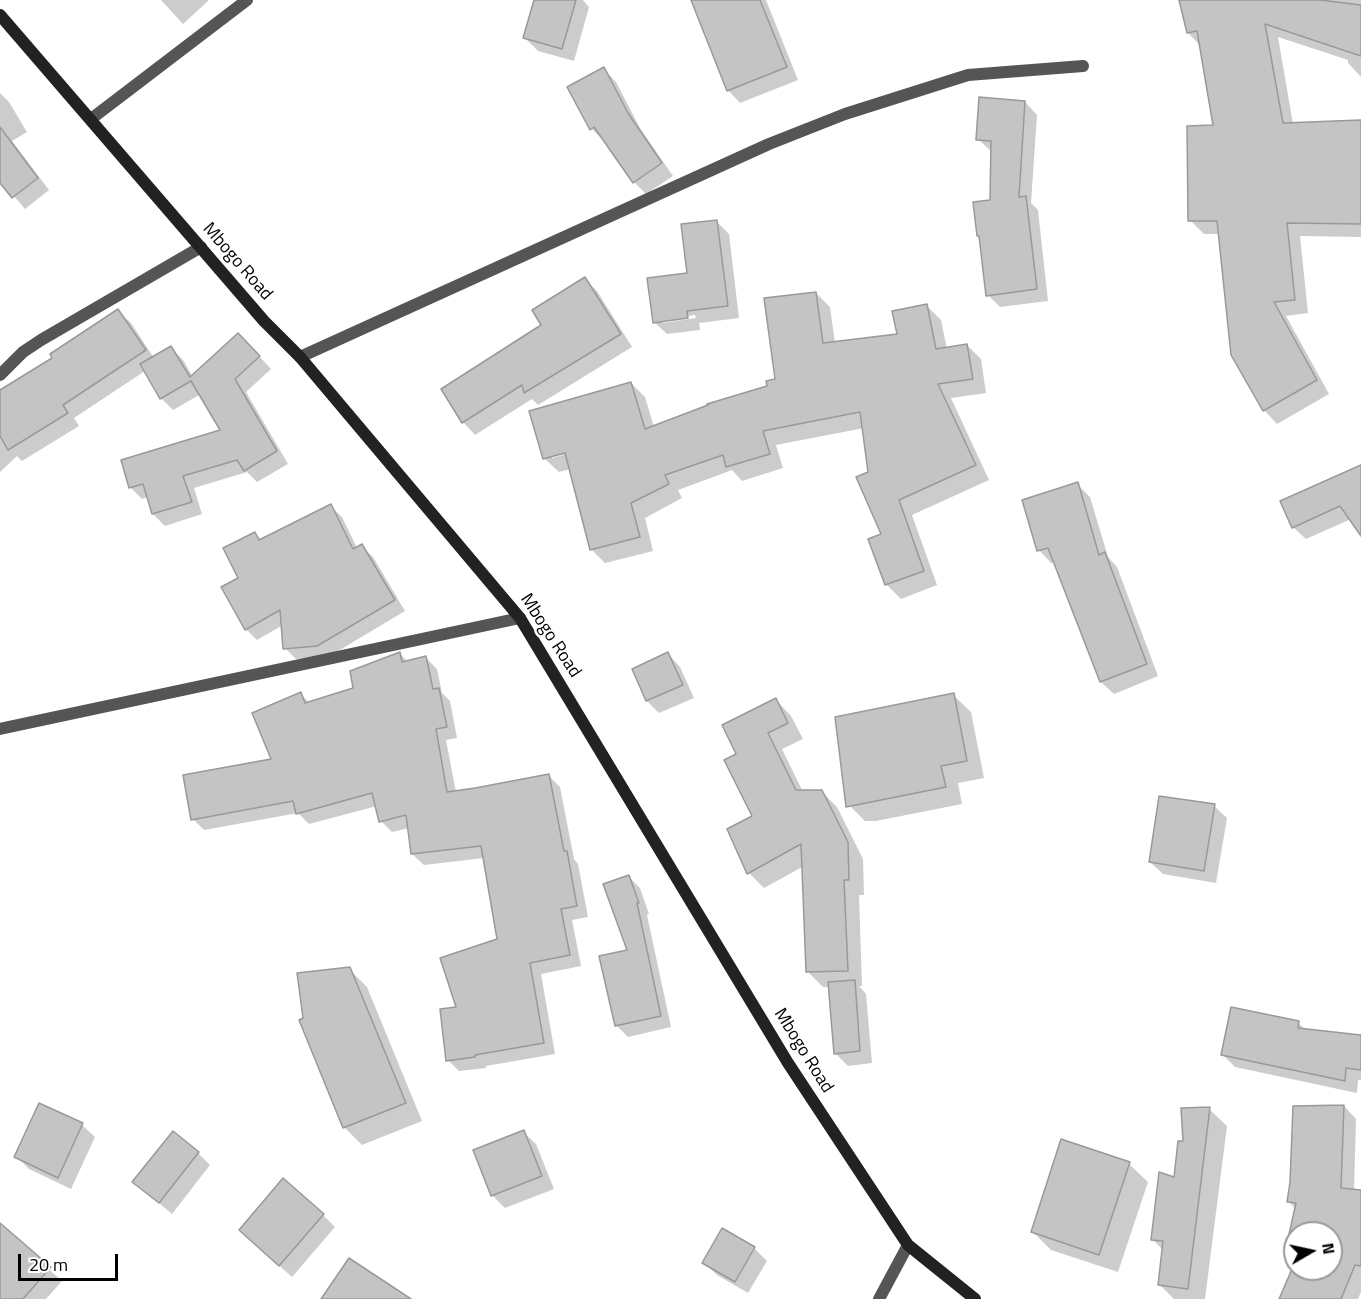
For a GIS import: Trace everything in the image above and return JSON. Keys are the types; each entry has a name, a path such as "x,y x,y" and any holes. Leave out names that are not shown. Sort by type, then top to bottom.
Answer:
{"main road":[{"name":"Mbogo Road","path":"0,15 264,321 300,357 520,618 788,1063 908,1245 975,1299"}],"street":[{"path":"91,119 247,0"},
{"path":"300,357 769,144 845,114 968,75 1083,66"},
{"path":"0,375 23,352 41,340 201,247"},
{"path":"0,729 520,618"},
{"path":"879,1299 908,1245"}],"building":[{"path":"534,0 576,0 562,49 523,38"},
{"path":"691,0 760,0 787,67 727,91"},
{"path":"1179,0 1320,0 1361,5 1361,56 1265,24 1283,123 1361,120 1361,224 1287,223 1295,300 1274,302 1317,380 1263,411 1231,355 1217,221 1188,221 1187,126 1213,125 1197,31 1187,33"},
{"path":"604,67 628,113 662,163 633,183 594,127 590,130 567,87"},
{"path":"979,97 1025,101 1019,197 1026,196 1037,289 986,296 973,202 990,200 991,141 976,140"},
{"path":"0,127 38,178 12,198 0,183"},
{"path":"717,220 728,306 687,311 688,318 653,323 647,278 687,273 681,224"},
{"path":"585,277 621,334 524,393 522,385 462,423 441,389 541,325 532,310"},
{"path":"816,292 823,343 897,334 892,311 927,304 936,349 967,344 973,379 938,384 976,465 899,500 924,571 885,585 868,539 881,534 856,477 868,472 860,412 763,431 770,454 726,467 723,455 665,475 669,484 631,503 640,537 590,550 565,453 543,459 529,411 631,382 645,429 707,404 767,386 766,381 775,379 764,298"},
{"path":"118,309 146,350 63,405 68,413 8,450 0,436 0,390 52,358 50,354"},
{"path":"238,333 260,356 235,379 277,451 244,471 237,460 183,476 192,502 152,514 143,484 129,488 121,460 220,430 191,381 160,399 140,364 171,346 190,377"},
{"path":"1361,465 1361,536 1340,506 1292,528 1280,501"},
{"path":"1078,482 1099,555 1105,552 1147,664 1100,682 1048,548 1037,551 1022,500"},
{"path":"331,504 353,549 362,544 395,600 317,646 283,649 280,610 245,630 221,587 238,578 223,548 255,532 259,540"},
{"path":"400,652 402,662 426,656 433,689 439,688 447,727 436,729 447,792 549,774 577,906 561,909 570,955 530,963 544,1043 446,1061 440,1009 456,1007 440,958 497,939 481,846 411,854 406,815 379,822 372,793 296,814 293,801 191,820 183,775 271,759 252,713 301,692 305,703 353,688 350,671"},
{"path":"668,652 683,685 646,701 632,669"},
{"path":"954,693 967,761 941,766 946,787 846,807 835,717"},
{"path":"776,698 788,723 768,733 796,790 822,790 848,842 849,880 844,880 848,971 806,972 801,844 747,874 727,829 752,816 724,760 736,754 722,725"},
{"path":"1159,796 1215,804 1204,871 1149,862"},
{"path":"629,875 639,903 637,903 661,1016 615,1026 599,956 627,950 603,884"},
{"path":"350,967 406,1103 343,1128 299,1020 303,1018 297,973"},
{"path":"855,980 860,1051 834,1054 828,982"},
{"path":"1231,1007 1299,1021 1298,1028 1361,1035 1361,1070 1346,1068 1345,1081 1221,1055"},
{"path":"39,1103 83,1123 58,1178 14,1157"},
{"path":"1344,1105 1341,1188 1361,1190 1361,1266 1355,1265 1341,1299 1279,1299 1287,1281 1343,1281 1343,1221 1292,1221 1296,1203 1287,1202 1293,1106"},
{"path":"1210,1107 1188,1289 1158,1285 1163,1241 1151,1240 1159,1172 1174,1177 1178,1141 1183,1141 1181,1108"},
{"path":"524,1130 542,1176 491,1196 473,1150"},
{"path":"173,1131 199,1152 159,1203 132,1182"},
{"path":"1061,1139 1130,1162 1099,1255 1031,1232"},
{"path":"283,1178 324,1214 279,1266 239,1230"},
{"path":"0,1223 51,1267 23,1299 0,1299"},
{"path":"722,1228 755,1247 735,1282 702,1263"},
{"path":"349,1258 411,1299 321,1299"}]}
